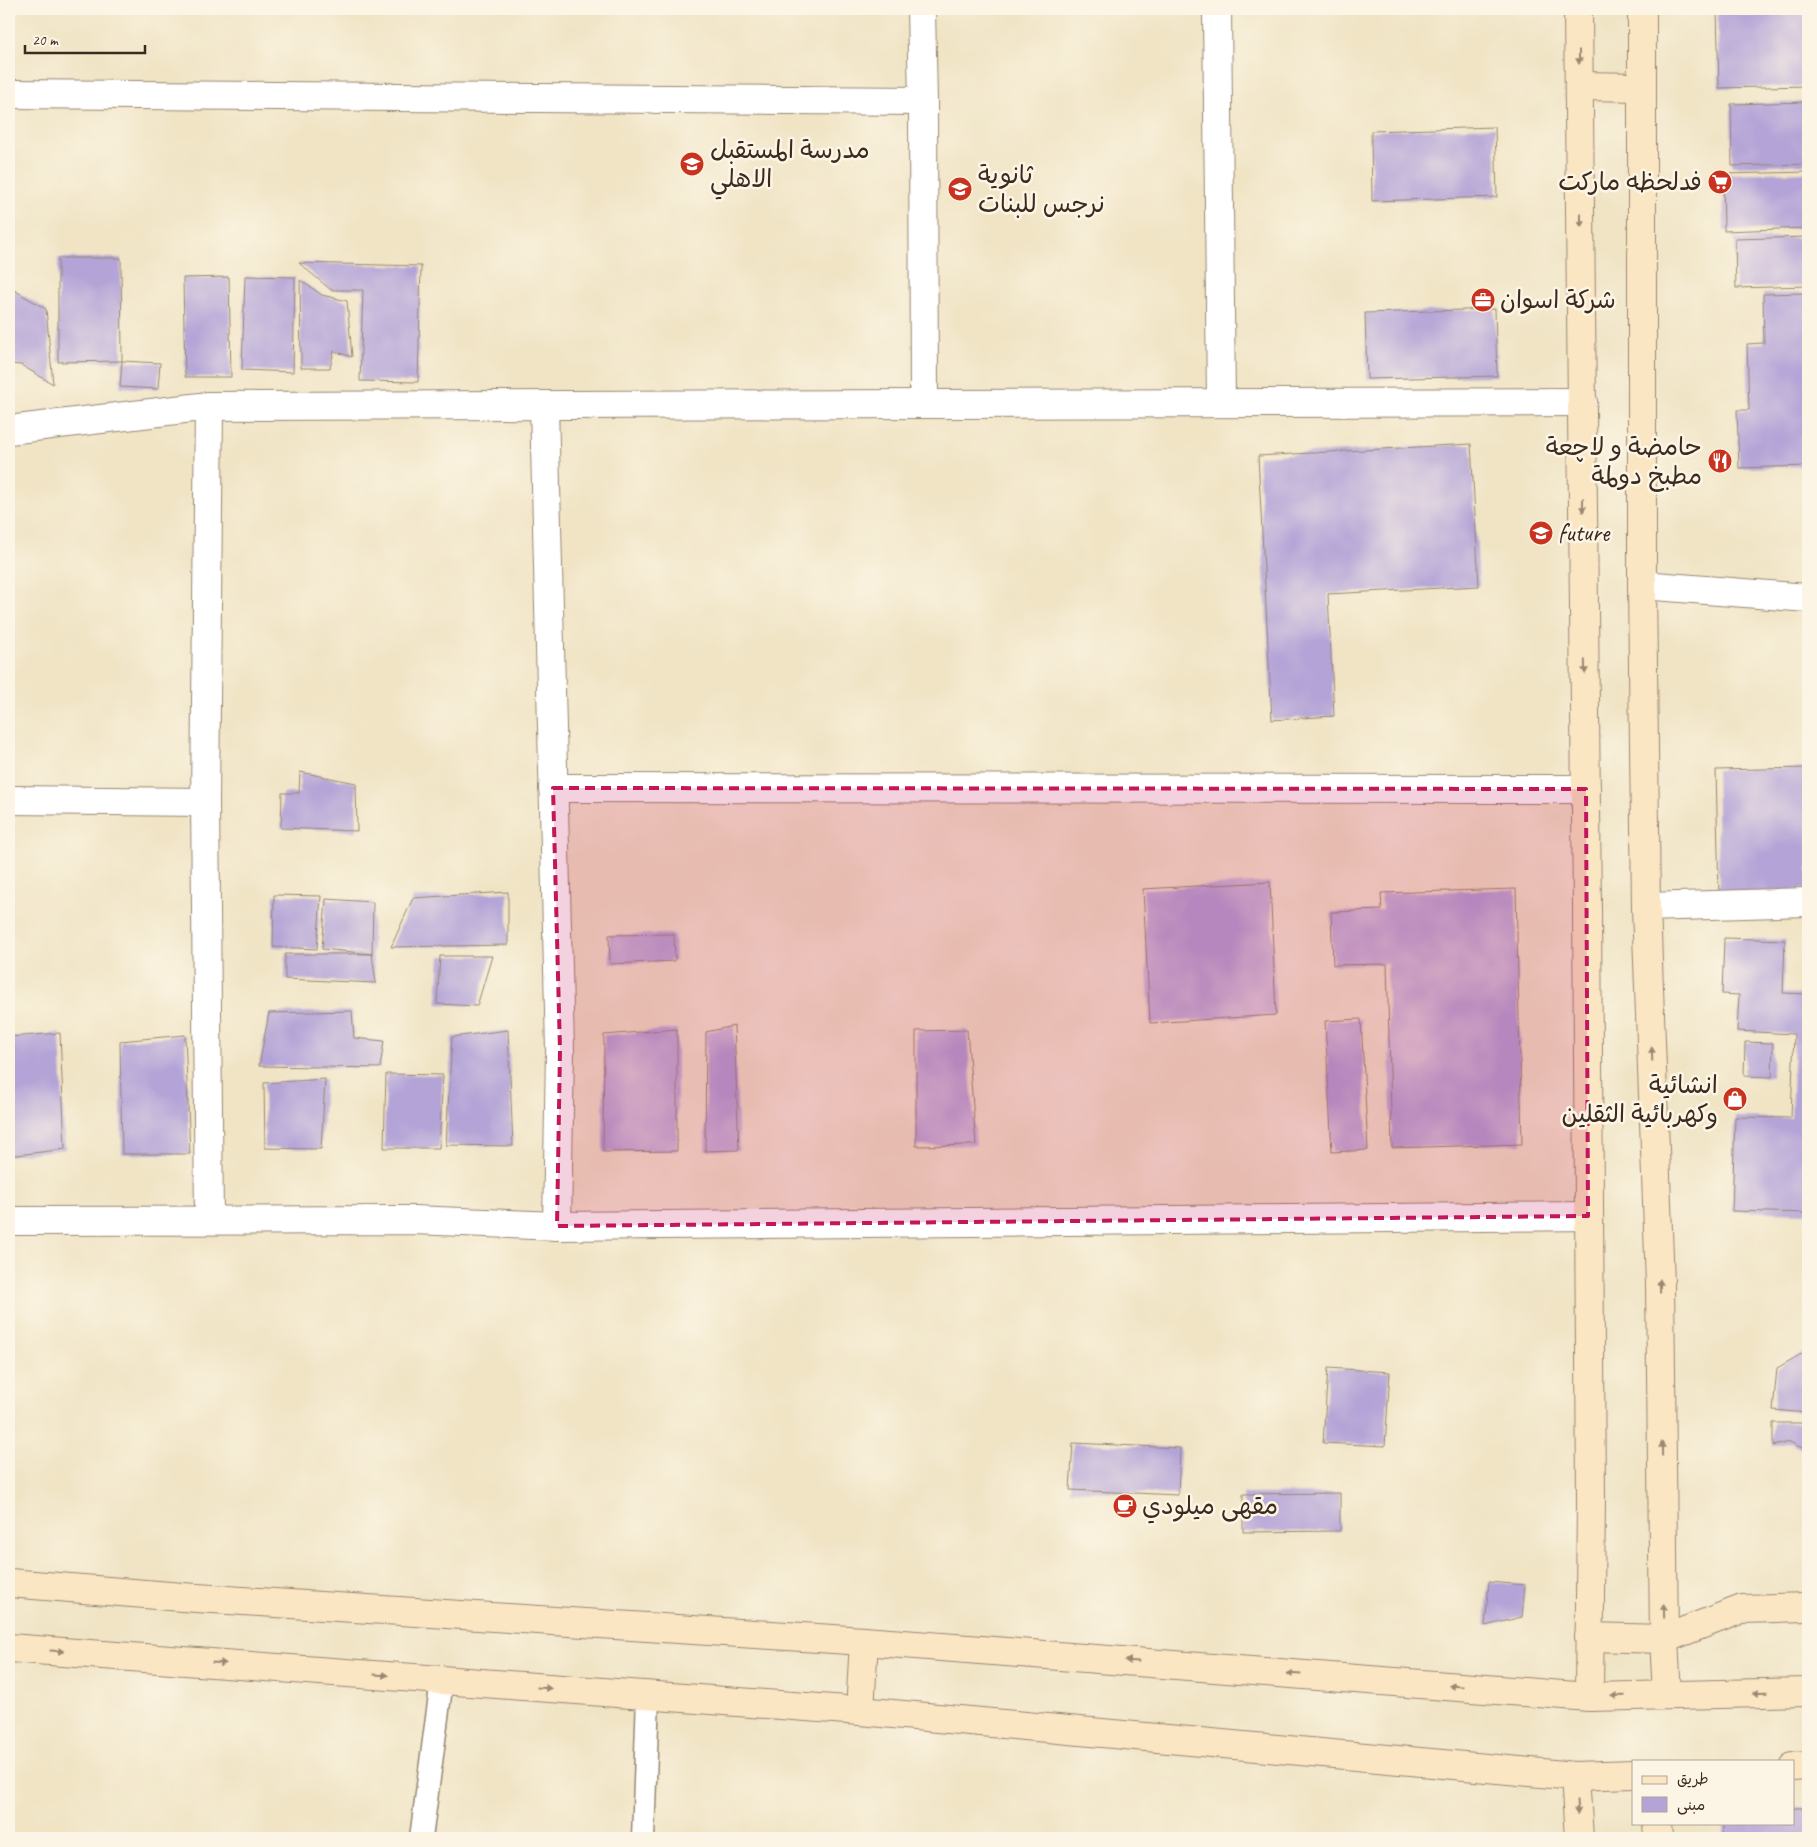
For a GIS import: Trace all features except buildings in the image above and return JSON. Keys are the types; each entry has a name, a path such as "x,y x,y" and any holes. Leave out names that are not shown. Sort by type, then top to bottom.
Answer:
{"street":[{"path":"921,9 924,404"},
{"path":"1216,9 1221,403"},
{"path":"1578,9 1586,789 1590,1500 1589,1697"},
{"path":"1642,9 1642,585 1646,907 1660,1284 1664,1639 1667,1695"},
{"path":"1579,86 1642,86"},
{"path":"9,94 923,101"},
{"path":"9,430 210,406 1583,402"},
{"path":"544,404 560,1050 557,1226"},
{"path":"209,1219 205,802 210,406"},
{"path":"1642,585 1808,598"},
{"path":"553,788 1586,789"},
{"path":"9,800 205,802"},
{"path":"1646,907 1808,902"},
{"path":"9,1221 209,1219 414,1220 557,1226 1588,1216"},
{"path":"9,1583 182,1597 864,1641 1589,1697 1808,1692"},
{"path":"1589,1637 1664,1639 1742,1609 1808,1608"},
{"path":"860,1711 864,1641"},
{"path":"9,1648 860,1711 1575,1776 1632,1774"},
{"path":"1794,1767 1808,1766"},
{"path":"1575,1776 1579,1838"},
{"path":"1657,1824 1658,1838"}],"lane":[{"path":"421,1838 442,1680"},
{"path":"643,1838 648,1696"}],"highlighted area":[{"path":"553,788 1586,789 1588,1216 557,1226 560,1050"}],"place":[{"name":"مدرسة المستقبل الاهلي","path":"692,164"},
{"name":"فدلحظه ماركت","path":"1720,182"},
{"name":"ثانوية نرجس للبنات","path":"960,189"},
{"name":"شركة اسوان","path":"1483,300"},
{"name":"حامضة و لاچعة مطبخ دولمة","path":"1720,461"},
{"name":"future","path":"1541,533"},
{"name":"انشائية وكهربائية الثقلين","path":"1735,1099"},
{"name":"مقهى ميلودي","path":"1125,1506"}]}
